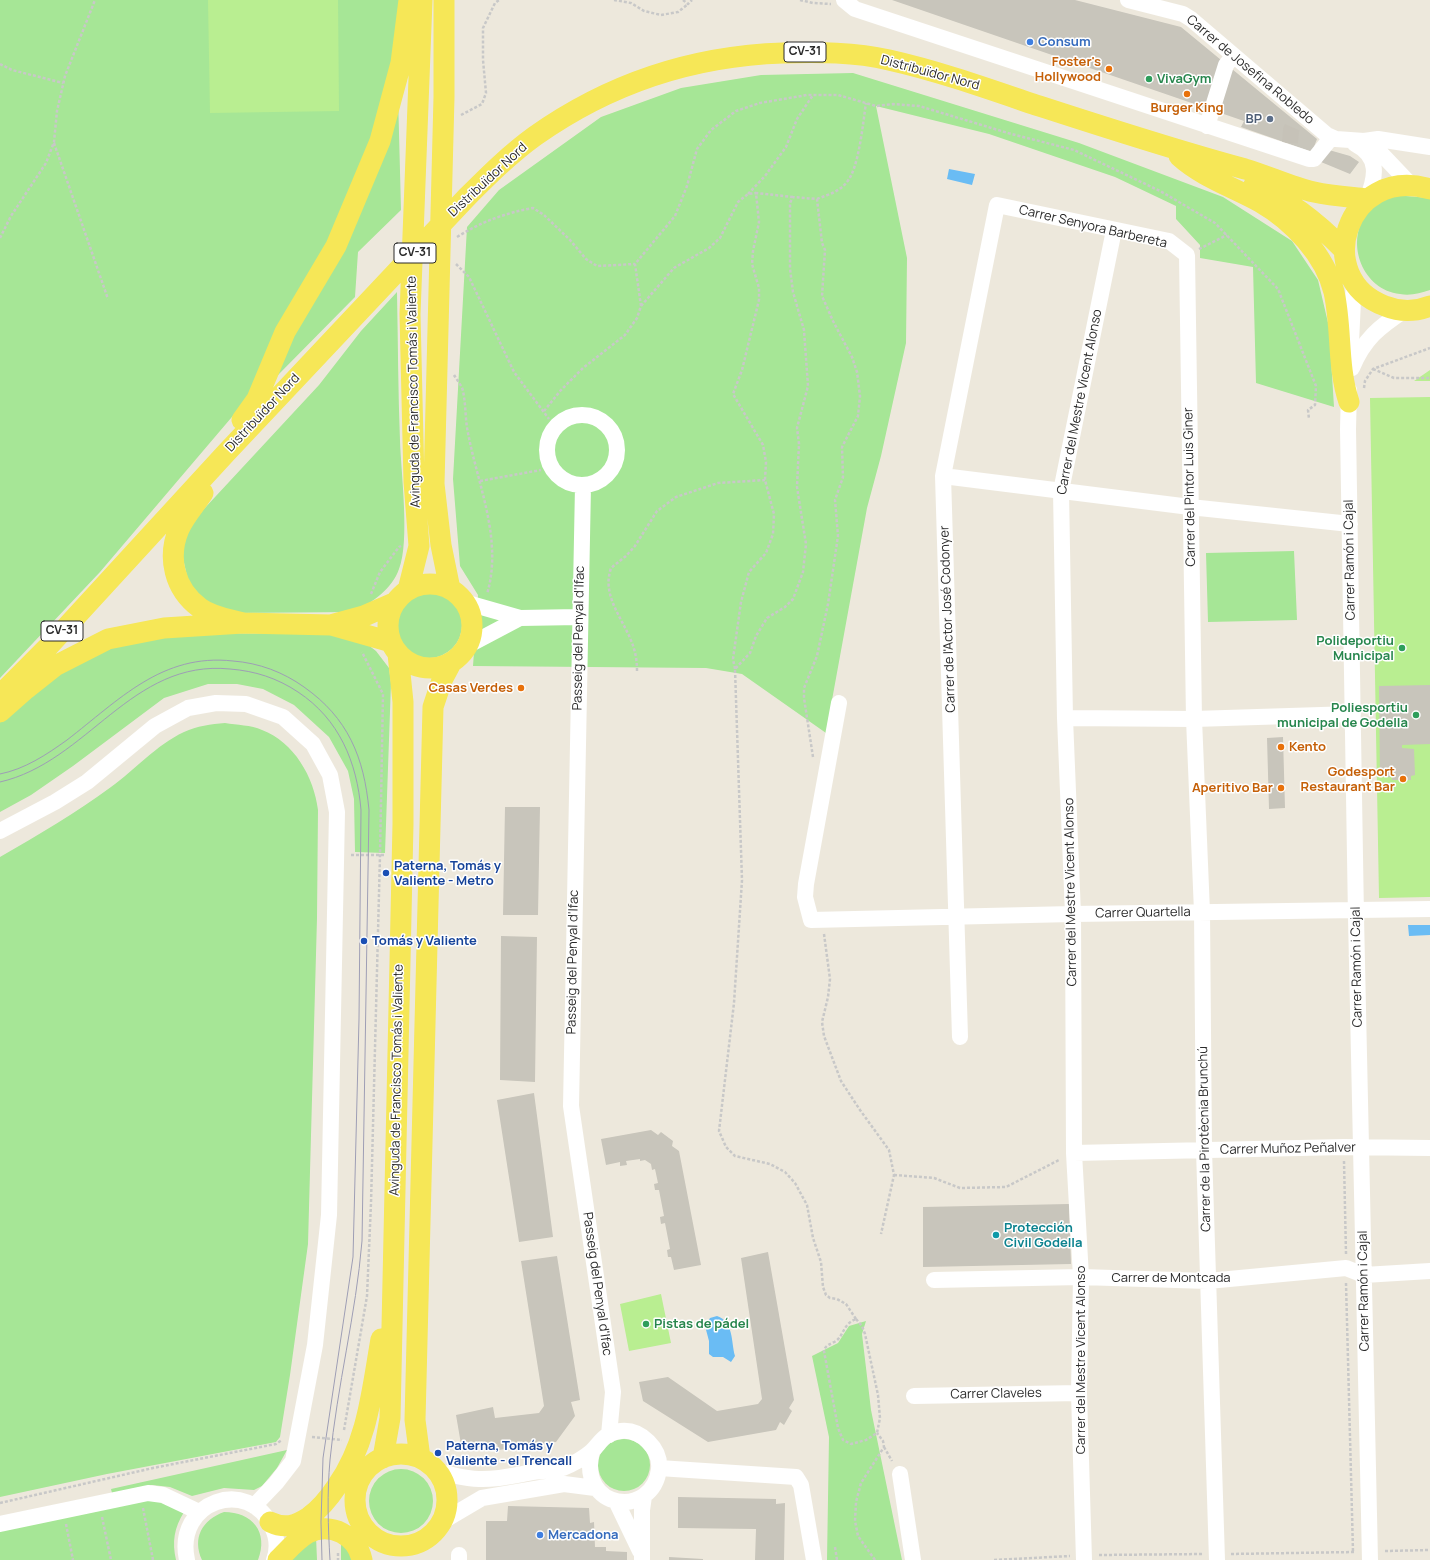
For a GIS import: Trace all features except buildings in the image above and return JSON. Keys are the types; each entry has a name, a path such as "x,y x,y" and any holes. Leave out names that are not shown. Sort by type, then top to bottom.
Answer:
{"main road":[{"path":"243,623 215,616 199,607 185,593 175,575 172,559 174,543 180,528 207,488 226,453 239,424 257,399 285,332 336,246 380,141 402,63 409,0"},
{"name":"Avinguda de Francisco Tomás i Valiente","path":"401,596 419,546 414,482 410,314 422,0"},
{"name":"Avinguda de Francisco Tomás i Valiente","path":"444,0 444,97 434,484 441,545 457,595"},
{"name":"Distribuïdor Nord","path":"0,694 47,648 226,453 467,197 500,165 534,137 600,98 630,83 689,64 748,54 812,52 888,60 993,91 1171,149"},
{"path":"1171,149 1250,170 1314,192 1367,199"},
{"path":"1171,149 1236,176 1283,199 1326,231 1344,250"},
{"path":"1171,149 1195,169 1261,203 1276,213 1313,249 1326,273 1333,291 1340,330 1344,383 1348,402"},
{"path":"1422,185 1388,188 1367,199 1354,213 1346,231 1344,250 1347,266 1354,280 1361,290 1376,301 1392,309 1405,310 1430,307"},
{"path":"0,712 26,688 55,666 108,640 164,628 243,623 331,625 364,616 418,586 429,584 440,585 457,595 471,616 472,631 467,646 460,656 451,663 440,667 423,667 407,662 394,648 388,629 389,615 401,596"},
{"path":"331,625 394,648"},
{"name":"Avinguda de Francisco Tomás i Valiente","path":"383,1458 390,1418 402,856 403,702 394,648"},
{"name":"Avinguda de Francisco Tomás i Valiente","path":"420,1458 415,1420 433,707 442,680 451,663"},
{"path":"270,1522 278,1525 292,1526 314,1513 329,1497 345,1475 356,1454 363,1434 370,1403 382,1333 394,1233"},
{"path":"395,1455 408,1455 420,1458 437,1472 444,1483 447,1496 447,1509 443,1521 419,1551 407,1546 393,1546 383,1551 359,1520 355,1506 356,1491 361,1477 370,1466 383,1458 395,1455"},
{"path":"278,1560 307,1534 324,1529 344,1533 352,1539 358,1548 362,1560"}],"street":[{"name":"Carrer de Josefina Robledo","path":"1128,0 1183,14 1216,39 1233,56 1284,99 1338,139 1362,148 1372,160 1374,170 1374,183 1367,199"},
{"path":"839,2 855,9 1207,126 1294,149 1308,159 1314,159 1338,139 1364,141 1378,139 1427,143"},
{"path":"1207,126 1226,65 1233,56"},
{"path":"1284,99 1296,118 1295,121"},
{"path":"1364,141 1378,149 1422,185"},
{"name":"Carrer Senyora Barbereta","path":"997,205 1169,241 1187,255"},
{"name":"Carrer de l'Actor José Codonyer","path":"960,1037 943,476 997,205"},
{"name":"Carrer del Mestre Vicent Alonso","path":"1084,1558 1079,1393 1081,1277 1074,1153 1073,914 1065,718 1061,491 1114,230"},
{"name":"Carrer del Pintor Luis Giner","path":"1187,255 1194,718"},
{"name":"Carrer Ramón i Cajal","path":"1354,280 1348,402 1356,911 1369,1556"},
{"name":"Carrer Ramón i Cajal","path":"1349,375 1366,341 1376,330 1405,310"},
{"path":"581,415 592,417 603,422 612,431 616,442 617,456 613,467 605,477 595,483 583,486 570,483 559,477 551,468 547,456 547,444 551,434 558,424 569,418 581,415"},
{"path":"943,476 1190,507 1350,524"},
{"name":"Passeig del Penyal d'Ifac","path":"583,486 579,617 571,1106 613,1392 609,1435"},
{"path":"457,595 520,618 579,617"},
{"path":"467,646 520,618"},
{"path":"0,831 55,802 87,782 155,726 188,708 216,703 246,704 283,717 313,744 330,776 337,812 335,854 330,1215 314,1345 299,1436 293,1461 276,1483 254,1506"},
{"path":"816,920 805,896 806,884 839,703"},
{"path":"1065,718 1194,718 1353,714"},
{"name":"Carrer de la Pirotècnia Brunchú","path":"1194,718 1202,912 1204,1150 1217,1557"},
{"path":"0,842 12,836 55,802"},
{"name":"Carrer Quartella","path":"816,920 956,918 1073,914 1430,909"},
{"name":"Carrer Muñoz Peñalver","path":"1074,1153 1361,1147 1430,1148"},
{"name":"Carrer de Montcada","path":"934,1280 1081,1277 1208,1281 1346,1268 1364,1275 1430,1271"},
{"name":"Carrer Claveles","path":"914,1396 1079,1393"},
{"path":"621,1431 631,1432 642,1437 652,1445 658,1456 659,1468 656,1483 644,1496 628,1502 616,1501 604,1497 595,1488 590,1477 588,1465 592,1452 599,1441 609,1435 621,1431"},
{"path":"437,1472 480,1480 564,1468 592,1452"},
{"path":"659,1468 796,1477 801,1485 814,1560"},
{"path":"900,1474 913,1560"},
{"path":"443,1521 482,1498 564,1484 595,1488"},
{"path":"0,1524 148,1493 169,1497 199,1512"},
{"path":"642,1557 642,1510 644,1496"},
{"path":"187,1560 185,1549 186,1535 191,1522 199,1512 212,1504 226,1500 241,1501 254,1506 270,1522 275,1533 276,1544 274,1560"},
{"path":"616,1501 642,1557"}],"path":[{"path":"0,238 11,216 46,163 54,142 57,111 63,83 95,0"},
{"path":"459,116 482,104 486,93 483,60 483,28 495,3 499,0"},
{"path":"614,0 631,4 644,11 661,15 678,12 692,0"},
{"path":"683,0 688,4"},
{"path":"800,0 813,3 839,2"},
{"path":"0,64 12,70 63,83"},
{"path":"454,239 474,226 504,214 534,208 565,235 586,259 597,266 635,264 675,216 687,186 697,149 711,130 736,111 760,103 814,95 838,94 876,106 893,104 918,106 1008,133 1074,150 1160,191 1215,223 1278,289 1316,386 1315,405 1308,410 1309,419"},
{"path":"544,412 561,390 584,368 625,335 637,318 641,306 674,268 708,248 720,238 738,202 765,176 786,147 796,120 814,95"},
{"path":"748,194 756,193 816,199 833,193 847,183 853,172 866,103"},
{"path":"54,142 108,299"},
{"path":"756,193 759,222 752,264 759,288 759,300 742,370 732,394 763,445 766,462 765,480 774,514 773,534 766,553 749,572 741,602 733,659 735,669 742,880 734,1003 719,1131 726,1147 735,1156 770,1164 785,1172 795,1183 807,1205 813,1238 821,1262 824,1292 830,1298 837,1299 846,1304 864,1330 878,1395 880,1418 877,1432 883,1441 884,1446 858,1490 855,1521 858,1536 875,1560"},
{"path":"735,669 750,653 756,636 767,618 785,607 793,599 803,572 806,544 797,487 799,444 797,428 808,386 804,330 793,292 790,269 790,203 793,197"},
{"path":"813,758 804,698 804,688 817,656 828,604 838,536 834,500 843,477 842,447 858,416 860,396 852,358 822,296 825,250 822,243 816,199"},
{"path":"1187,255 1227,235"},
{"path":"453,262 469,277 514,372 549,419"},
{"path":"635,264 641,306"},
{"path":"1373,369 1394,378 1430,378"},
{"path":"453,374 463,390 467,433 485,497 492,552 492,576 486,596"},
{"path":"480,481 541,470"},
{"path":"637,670 634,648 610,595 609,585 611,568 626,556 657,511 676,497 718,483 765,480"},
{"path":"352,855 353,847"},
{"path":"335,854 402,856"},
{"path":"816,920 830,979 822,1022 824,1036 841,1081 889,1150 894,1175 881,1234"},
{"path":"894,1175 934,1178 960,1188 1006,1187 1074,1153"},
{"path":"856,1319 848,1324 836,1341 824,1348 838,1428 843,1440 848,1444 859,1443 877,1432"},
{"path":"0,1503 153,1468 276,1444 290,1436 342,1440"},
{"path":"142,1505 153,1560"},
{"path":"101,1514 111,1560"},
{"path":"65,1522 73,1560"},
{"path":"835,1546 837,1560"},
{"path":"994,1560 1369,1556 1430,1550"}],"green space":[{"path":"0,0 404,0 397,56 401,210 358,252 355,297 278,375 237,411 100,572 0,678"},
{"path":"208,0 338,0 339,111 210,113"},
{"path":"853,73 1079,143 1223,197 1292,241 1318,280 1329,327 1334,407 1256,383 1253,267 1200,258 1200,245 1176,219 1176,206 1115,177 989,134 876,106 907,258 906,343 881,456 867,508 826,733 742,674 706,668 473,666 478,595 460,566 453,479 467,227 499,190 601,117 681,88 761,75"},
{"path":"1393,195 1430,198 1430,290 1408,295 1387,291 1376,284 1367,275 1361,264 1357,239 1360,226 1368,211"},
{"path":"397,292 399,422 404,506 404,542 399,569 392,583 387,589 368,604 354,612 232,613 212,608 190,590 181,549 186,532 203,510 319,385 361,331"},
{"path":"1430,370 1430,381 1414,381"},
{"name":"Polideportiu Municipal","path":"1430,397 1430,897 1379,898 1370,398"},
{"path":"1294,551 1297,620 1208,622 1206,553"},
{"path":"429,592 442,595 452,602 459,612 462,625 459,638 452,648 442,655 429,658 416,655 406,648 399,638 396,625 399,612 406,602 416,595"},
{"path":"170,633 330,634 367,644 376,651 389,668 391,683 385,853 355,852 354,799 348,771 329,737 294,705 263,689 237,684 208,684 164,698 73,766 31,795 0,812 0,722 52,676 113,644"},
{"path":"225,723 258,728 284,743 293,752 307,773 316,798 318,810 317,918 308,1244 280,1437 276,1442 107,1474 0,1497 0,857 57,824 98,797 174,737 194,728"},
{"name":"Pistas de pádel","path":"661,1294 671,1343 629,1351 620,1304"},
{"path":"866,1321 862,1334 871,1410 902,1560 827,1560 829,1437 812,1356 838,1343 849,1326"},
{"path":"624,1439 634,1441 642,1447 648,1455 650,1465 648,1475 642,1483 634,1489 624,1491 614,1489 606,1483 600,1475 598,1465 600,1455 606,1447 614,1441"},
{"path":"287,1450 277,1468 262,1486 254,1490 224,1488 192,1496 170,1487 152,1485 112,1493 111,1489"},
{"path":"401,1469 419,1475 427,1483 433,1501 427,1519 419,1527 401,1533 383,1527 375,1519 369,1501 375,1483 383,1475"},
{"path":"146,1500 158,1501 184,1512 176,1529 174,1541 176,1560 0,1560 0,1531"},
{"path":"224,1512 243,1516 256,1526 261,1541 261,1550 258,1560 202,1560 198,1544 201,1531 216,1515"},
{"path":"316,1536 317,1560 287,1560"},
{"path":"341,1538 356,1560 341,1560"}],"water":[{"path":"949,169 975,174 972,185 947,179"},
{"path":"1408,925 1430,925 1430,935 1409,936"},
{"path":"717,1316 726,1323 731,1333 735,1356 731,1362 723,1357 713,1357 709,1354 709,1341 705,1326 710,1318"}],"tunnel":[{"path":"1290,143 1291,130 1295,121"}],"tram line":[{"path":"0,774 27,765 51,751 143,682 184,664 208,660 243,662 261,666 288,677 304,687 319,699 343,726 358,756 367,791 369,810 362,1241 330,1460 328,1485 330,1560"},
{"path":"0,782 31,771 59,754 137,695 165,680 195,670 230,669 248,671 274,679 290,687 312,703 325,715 343,743 350,759 359,792 361,810 359,1019 353,1257 323,1458 321,1522 322,1560"}],"place":[{"name":"Consum","path":"1030,42"},
{"name":"Foster's Hollywood","path":"1109,69"},
{"name":"VivaGym","path":"1149,79"},
{"name":"Burger King","path":"1187,94"},
{"name":"BP","path":"1270,119"},
{"name":"Polideportiu Municipal","path":"1402,648"},
{"name":"Casas Verdes","path":"521,688"},
{"name":"Poliesportiu municipal de Godella","path":"1416,715"},
{"name":"Kento","path":"1281,747"},
{"name":"Godesport Restaurant Bar","path":"1403,779"},
{"name":"Aperitivo Bar","path":"1281,788"},
{"name":"Paterna, Tomás y Valiente - Metro","path":"386,873"},
{"name":"Tomás y Valiente","path":"364,941"},
{"name":"Protección Civil Godella","path":"996,1235"},
{"name":"Pistas de pádel","path":"646,1324"},
{"name":"Paterna, Tomás y Valiente - el Trencall","path":"438,1453"},
{"name":"Mercadona","path":"540,1535"}]}
